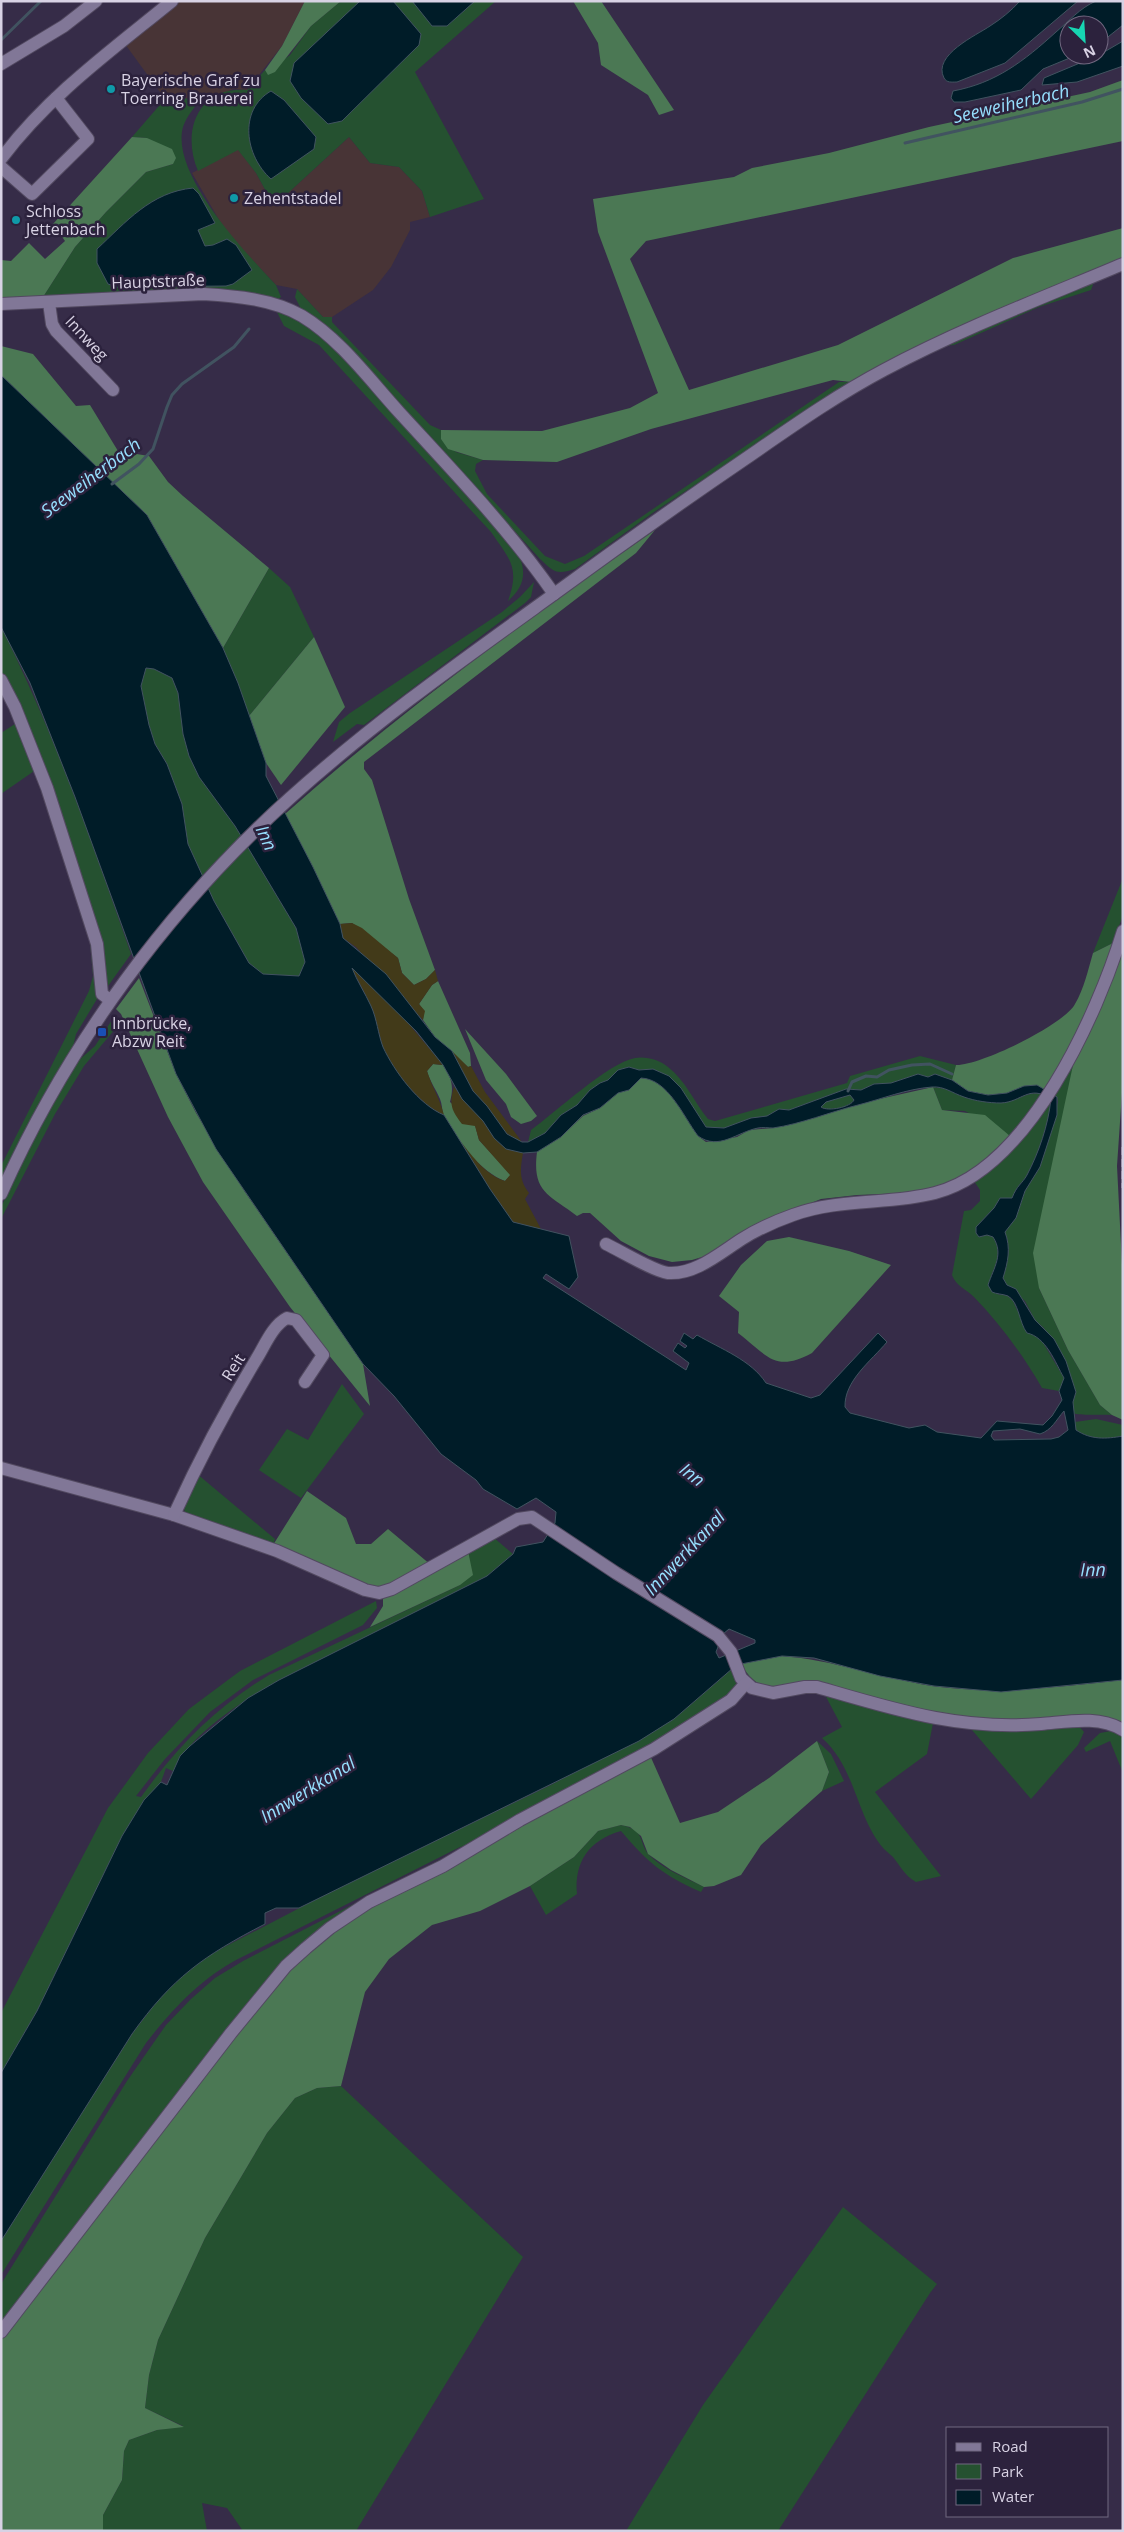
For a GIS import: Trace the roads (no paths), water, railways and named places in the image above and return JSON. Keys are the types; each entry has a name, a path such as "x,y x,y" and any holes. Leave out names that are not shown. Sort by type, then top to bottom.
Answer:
{"street":[{"path":"1,64 50,35 96,1"},
{"path":"1,159 21,132 56,98 172,1"},
{"path":"1,167 32,194 88,139 56,98"},
{"path":"1,1194 35,1122 110,1000 152,946 226,861 284,804 354,742 406,701 651,522 753,453 881,372 994,317 1123,264"},
{"name":"Hauptstraße","path":"1,304 203,294 232,296 287,309 311,322 342,350 485,505 554,594"},
{"name":"Innweg","path":"49,303 52,324 56,331 113,390"},
{"path":"1,680 15,708 47,788 97,944 102,994 110,1000"},
{"path":"606,1244 658,1270 668,1273 685,1272 725,1251 744,1238 805,1211 835,1205 886,1202 947,1190 971,1177 996,1158 1015,1138 1053,1085 1100,997 1123,931"},
{"name":"Reit","path":"174,1515 202,1454 231,1401 275,1329 287,1318 296,1320 323,1355 305,1382"},
{"path":"1,1468 174,1515 277,1551 365,1590 379,1593 429,1570 523,1516 532,1516 616,1573 718,1636 725,1642 746,1683 758,1691 774,1693 805,1687 817,1687 912,1714 976,1726 1005,1726 1081,1720 1105,1723 1123,1730"},
{"path":"1,2332 231,2033 286,1966 306,1948 330,1928 369,1902 444,1866 520,1820 654,1749 731,1700 746,1683"}],"water":[{"path":"360,1 393,1 421,34 419,45 342,121 328,124 301,98 290,81 294,63"},
{"path":"412,1 475,1 447,26 432,26"},
{"path":"1020,1 1078,1 1059,15 1059,17 1005,63 957,82 946,81 942,70 944,61 950,54 967,40 1002,18"},
{"path":"1096,1 1123,1 1123,25 1109,36 1109,15 1075,15"},
{"path":"1059,29 1059,62 1043,69 1021,90 965,102 954,102 951,98 953,91 996,76 1032,52"},
{"path":"1123,41 1123,66 1077,82 1042,85 1044,78 1075,65 1109,65 1109,49"},
{"path":"271,91 284,100 316,137 314,149 271,179 255,158 249,133 253,110 260,99"},
{"path":"193,188 199,194 215,223 198,230 205,246 227,239 236,245 252,270 233,284 226,286 117,287 108,284 97,263 97,249 129,219 152,202 164,195"},
{"path":"1,375 147,515 223,648 238,683 266,763 266,776 313,867 340,924 343,938 386,974 435,1037 452,1051 473,1091 487,1106 507,1134 522,1142 528,1142 545,1133 561,1115 577,1105 590,1090 608,1080 618,1070 629,1067 639,1070 653,1069 669,1076 681,1088 706,1127 724,1128 751,1118 767,1116 779,1109 789,1110 846,1089 861,1090 874,1084 891,1083 918,1074 928,1077 935,1074 952,1080 968,1091 988,1095 1007,1093 1024,1086 1037,1085 1057,1097 1057,1115 1040,1167 1025,1191 1016,1218 1005,1232 1008,1255 1003,1278 1007,1285 1016,1289 1035,1320 1054,1339 1066,1361 1076,1392 1073,1402 1076,1430 1087,1436 1099,1438 1123,1436 1123,1680 1001,1692 934,1686 880,1676 814,1658 782,1656 741,1664 733,1668 674,1719 639,1741 299,1908 276,1908 265,1913 265,1924 206,1958 190,1970 161,1998 132,2034 1,2241 1,2073 37,2011 122,1836 144,1800 161,1782 167,1785 180,1756 190,1746 248,1698 279,1680 487,1576 513,1554 516,1547 543,1542 555,1523 556,1512 536,1498 517,1509 483,1489 476,1480 441,1454 394,1396 363,1364 216,1149 176,1074 75,797 30,683 1,627","holes":["146,668 154,669 172,678 178,693 183,734 189,756 199,777 235,826 296,928 305,962 299,976 263,974 249,963 214,901 188,844 182,804 167,764 155,744 141,686","352,968 416,1031 443,1065 462,1099 483,1121 494,1138 506,1149 523,1153 537,1152 561,1137 583,1115 600,1108 618,1093 629,1090 641,1078 651,1080 667,1092 698,1136 713,1142 728,1139 758,1128 773,1128 794,1124 922,1088 940,1088 977,1101 992,1103 1008,1102 1031,1093 1037,1093 1051,1099 1048,1119 1027,1175 1012,1198 1000,1198 994,1208 976,1227 976,1233 979,1237 987,1235 993,1237 998,1249 998,1255 988,1285 992,1292 1008,1296 1012,1299 1024,1329 1027,1333 1040,1339 1049,1351 1064,1378 1059,1391 1062,1400 1052,1416 1043,1425 997,1421 981,1438 937,1432 925,1425 909,1428 850,1413 845,1407 849,1389 860,1372 887,1342 878,1333 820,1395 811,1398 766,1383 744,1361 697,1335 693,1339 684,1333 680,1341 687,1346 685,1348 678,1343 673,1351 689,1363 686,1370 543,1278 546,1274 569,1289 578,1277 569,1236 513,1222 444,1115 425,1104 408,1086 394,1066 383,1047 371,1006","850,1095 854,1100 849,1105 834,1109 821,1107 826,1102","1064,1411 1068,1430 1059,1437 1051,1439 994,1440 991,1436 993,1431 1020,1429 1040,1434 1051,1427","729,1629 755,1640 755,1643 719,1658 716,1652 723,1634"]}],"waterway":[{"path":"1,40 41,1"},
{"name":"Seeweiherbach","path":"905,143 1082,102 1123,89"},
{"name":"Seeweiherbach","path":"112,484 139,464 153,449 172,395 182,384 234,347 249,329"},
{"path":"848,1091 852,1082 866,1076 877,1077 889,1070 912,1065 930,1064 952,1074"}],"railway":[{"path":"1123,1147 1123,1188"}],"place":[{"name":"Bayerische Graf zu Toerring Brauerei","path":"111,89"},
{"name":"Zehentstadel","path":"234,198"},
{"name":"Schloss Jettenbach","path":"16,220"},
{"name":"Innbrücke, Abzw Reit","path":"102,1032"}],"water label":[{"name":"Inn","path":"266,838"},
{"name":"Inn","path":"692,1475"},
{"name":"Innwerkkanal","path":"685,1553"},
{"name":"Inn","path":"1093,1570"},
{"name":"Innwerkkanal","path":"308,1790"}]}
